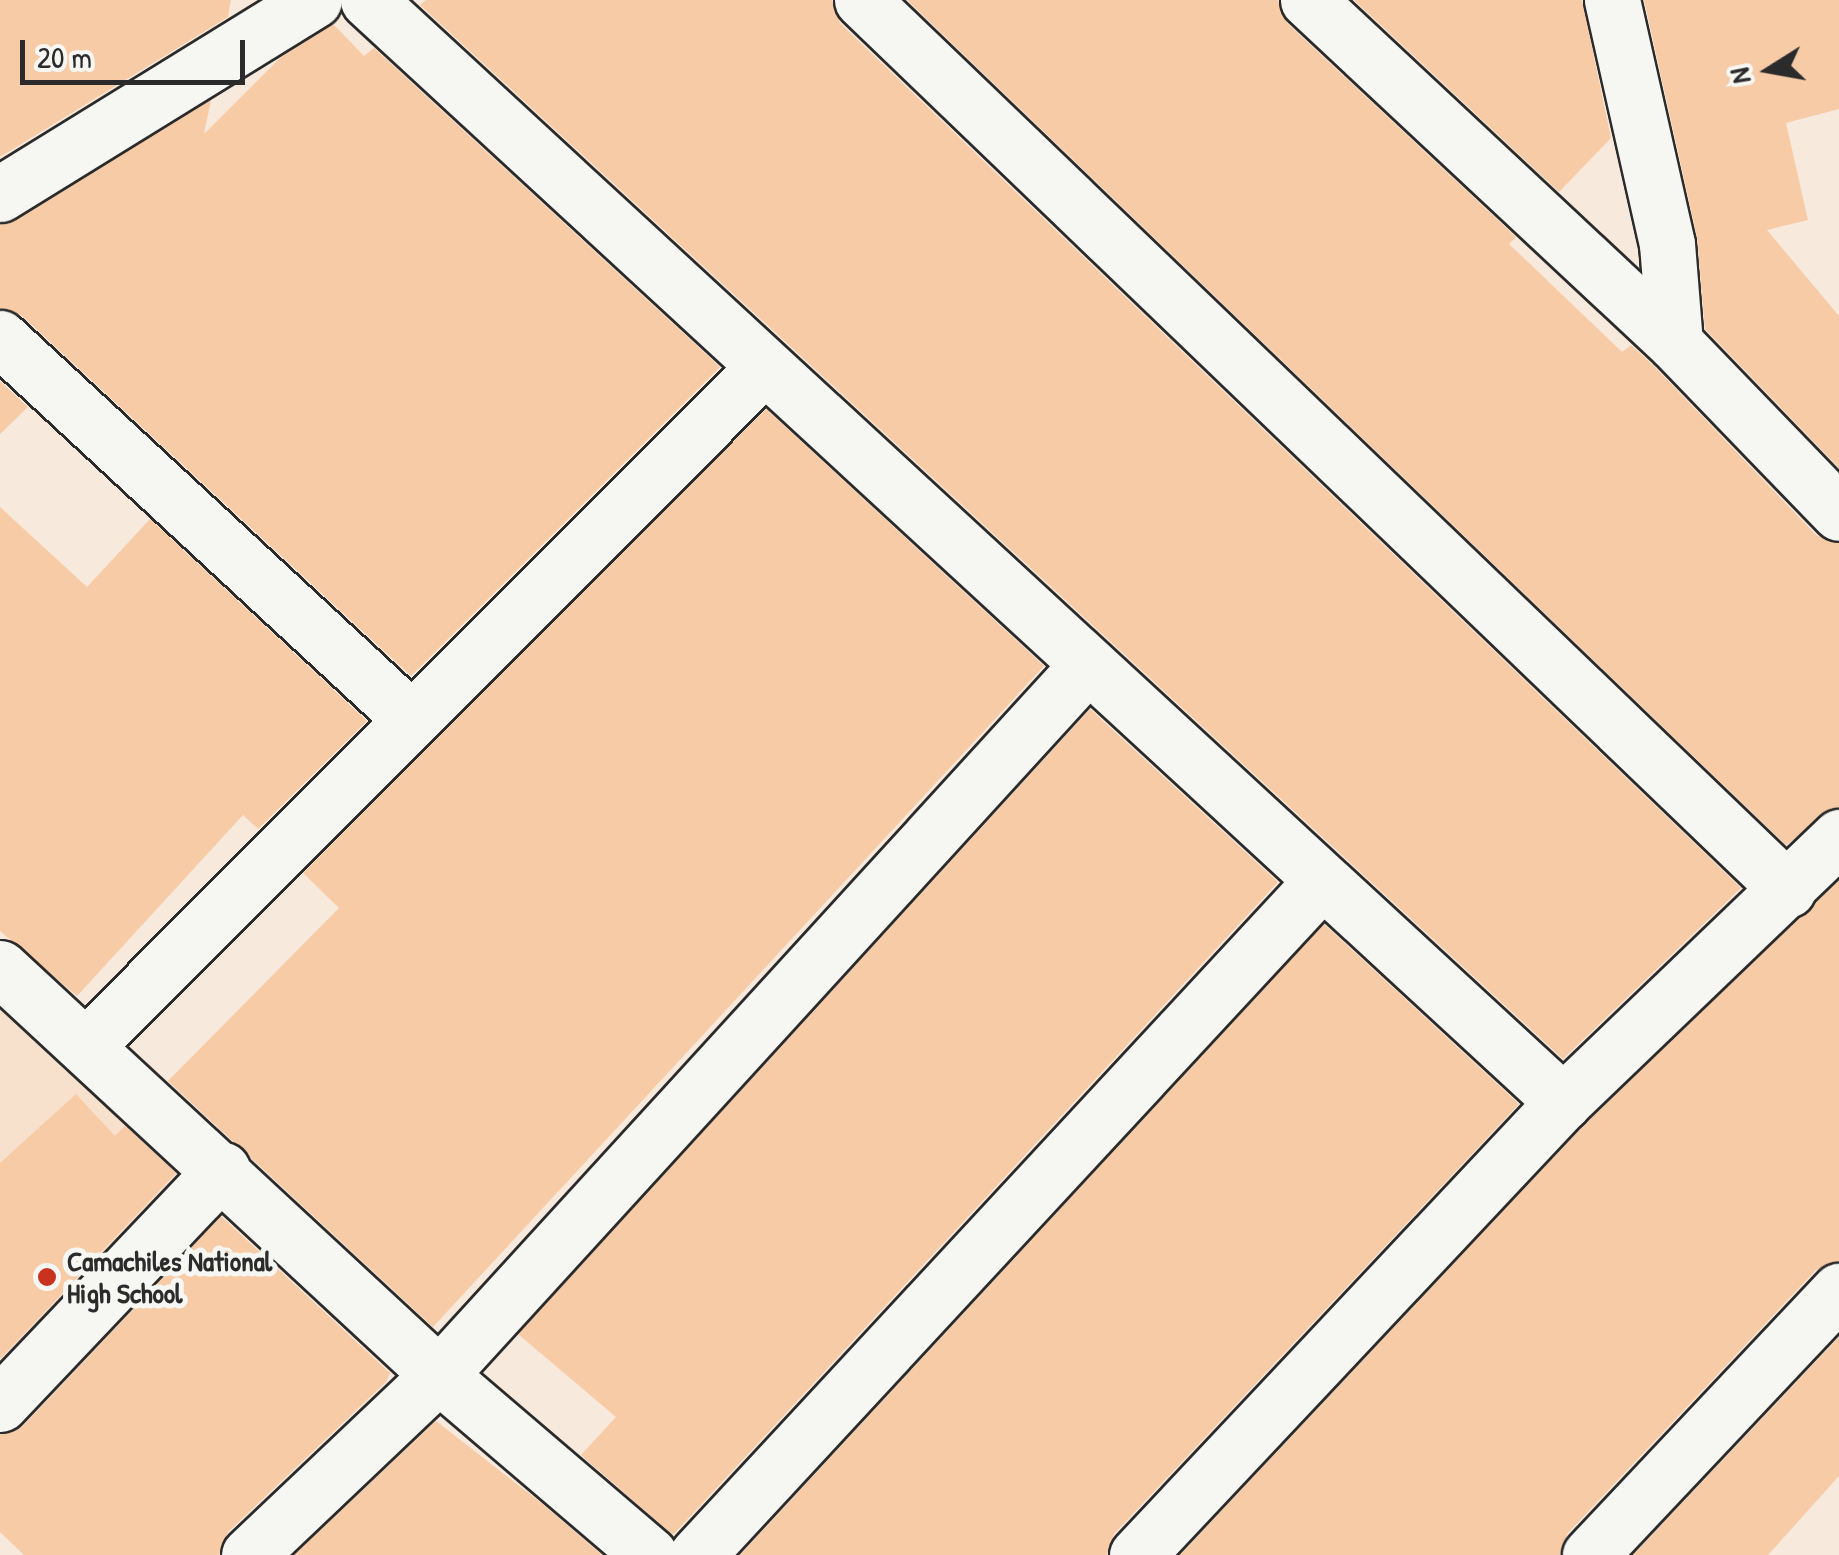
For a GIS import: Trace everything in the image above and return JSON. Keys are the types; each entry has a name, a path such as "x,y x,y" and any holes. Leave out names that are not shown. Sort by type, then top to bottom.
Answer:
{"street":[{"path":"0,194 314,0"},
{"path":"368,0 1084,669 1564,1102"},
{"path":"862,0 1788,890"},
{"path":"1308,0 1674,343 1839,513"},
{"path":"1612,0 1667,244 1674,343"},
{"path":"0,338 410,718"},
{"path":"86,1046 761,370"},
{"path":"249,1555 439,1375 1084,669"},
{"path":"1137,1555 1564,1102 1839,837"},
{"path":"698,1555 1320,882"},
{"path":"0,968 439,1375 650,1555"},
{"path":"0,1404 222,1170"},
{"path":"1590,1555 1839,1291"}],"shaded area":[{"name":"Camachiles National High School","path":"0,998 188,1176 0,1378"}],"building":[{"path":"0,0 231,0 228,17 0,157"},
{"path":"426,0 832,0 840,23 1741,888 1563,1059 420,5"},
{"path":"907,0 1278,0 1287,23 1516,237 1509,244 1622,352 1631,345 1653,365 1816,535 1839,543 1839,807 1786,845"},
{"path":"1354,0 1582,0 1611,138 1559,192"},
{"path":"1644,0 1839,0 1839,109 1786,123 1808,220 1767,230 1839,316 1839,468 1705,329 1697,237"},
{"path":"333,24 364,56 374,48 720,367 411,676 21,315 0,308 0,225 211,100 204,134 281,57"},
{"path":"0,381 28,407 0,434"},
{"path":"766,409 1044,666 433,1327 168,1081 339,908 303,873"},
{"path":"0,507 87,587 150,519 367,721 258,829 243,815 77,996 0,931"},
{"path":"1090,709 1278,882 673,1535 581,1455 616,1417 518,1334"},
{"path":"1839,880 1839,1261 1816,1270 1567,1534 1560,1555 1180,1555 1585,1124"},
{"path":"1324,924 1519,1104 1114,1534 1107,1555 740,1555"},
{"name":"Camachiles National High School","path":"76,1094 115,1136 125,1126 176,1173 0,1359 0,1163"},
{"path":"221,1216 390,1373 386,1382 228,1532 219,1555 24,1555 0,1532 0,1434 23,1426"},
{"path":"1839,1337 1839,1476 1768,1555 1633,1555"},
{"path":"436,1421 540,1502 602,1555 294,1555"}],"place":[{"name":"Camachiles National High School","path":"47,1277"}]}
